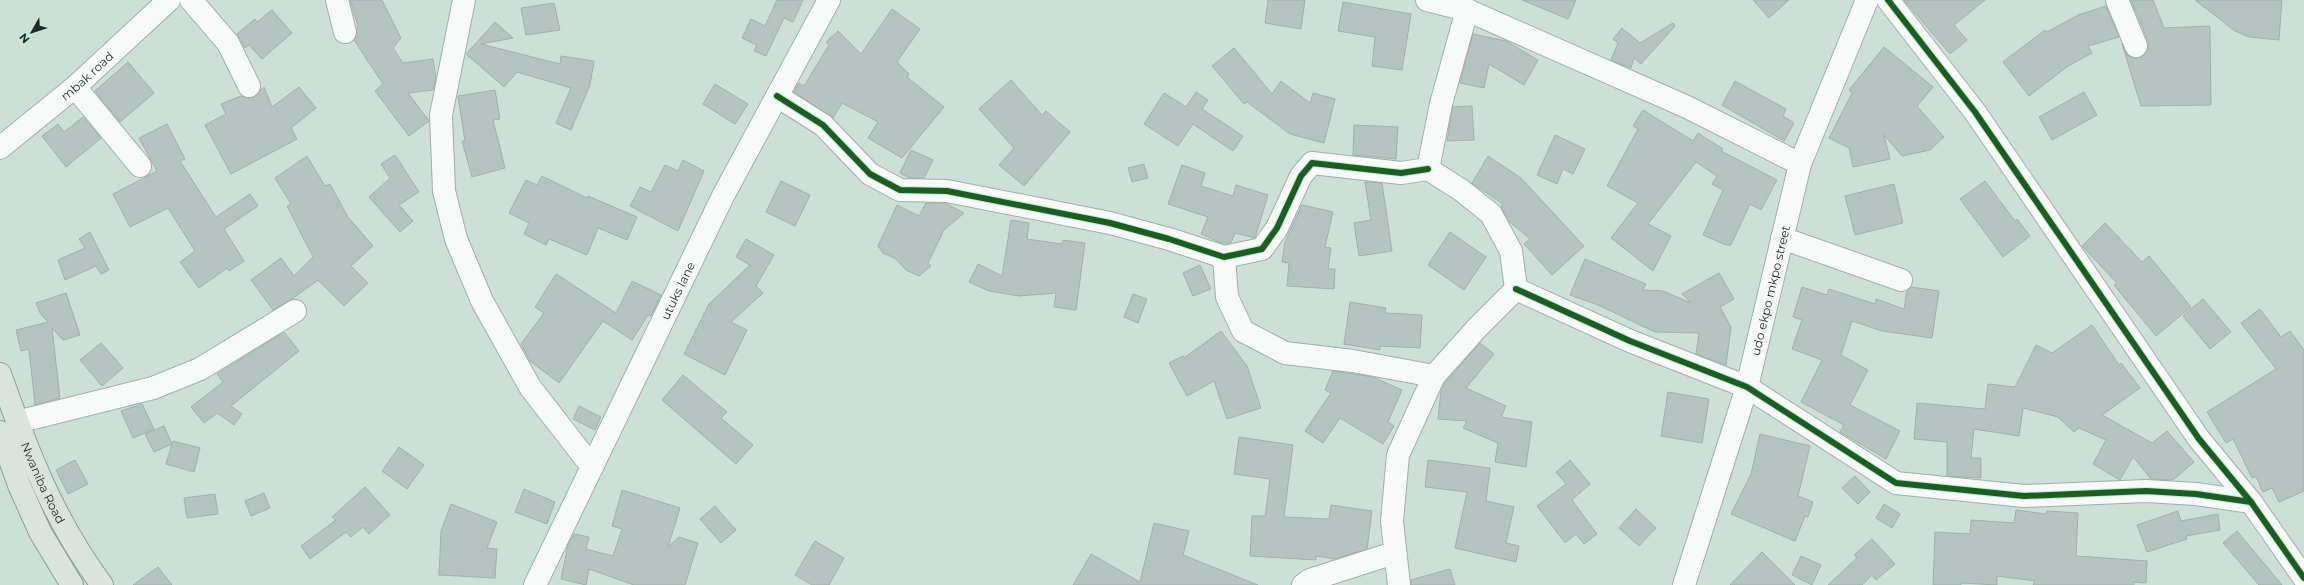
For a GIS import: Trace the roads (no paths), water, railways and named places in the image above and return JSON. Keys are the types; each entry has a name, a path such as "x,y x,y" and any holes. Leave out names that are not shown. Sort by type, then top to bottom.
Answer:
{"main road":[{"name":"Nwaniba Road","path":"0,374 9,427 46,492 62,526 102,585"},
{"path":"9,427 19,485 40,532 72,585"}],"street":[{"name":"mbak road","path":"0,148 75,87 169,0"},
{"path":"191,0 228,43 249,86"},
{"path":"337,0 345,32"},
{"path":"464,0 441,115 444,190 456,239 482,301 530,387 592,467"},
{"name":"utuks lane","path":"535,585 723,196 829,0"},
{"path":"1427,0 1467,10 1687,107 1800,164"},
{"name":"udo ekpo mkpo street","path":"1684,585 1747,387 1800,164 1867,0"},
{"path":"1888,0 1975,112 2200,438 2251,502 2304,578"},
{"path":"2117,0 2136,46"},
{"path":"1428,169 1441,104 1467,10"},
{"path":"75,87 140,166"},
{"path":"777,96 823,125 870,174 900,190 947,191 1110,223 1169,239 1224,257 1262,249 1277,228 1301,176 1312,163 1401,172 1428,169 1461,190 1491,214 1511,251 1516,289"},
{"path":"1782,238 1901,280"},
{"path":"1224,257 1227,297 1243,331 1285,353 1353,361 1434,376"},
{"path":"1516,289 1630,341 1747,387 1896,483 2024,496 2146,491 2196,494 2251,502"},
{"path":"1399,585 1394,553 1392,521 1398,456 1434,376 1477,328 1516,289"},
{"path":"9,427 153,388 200,369 295,311"},
{"path":"1302,585 1310,580 1394,553"}]}
